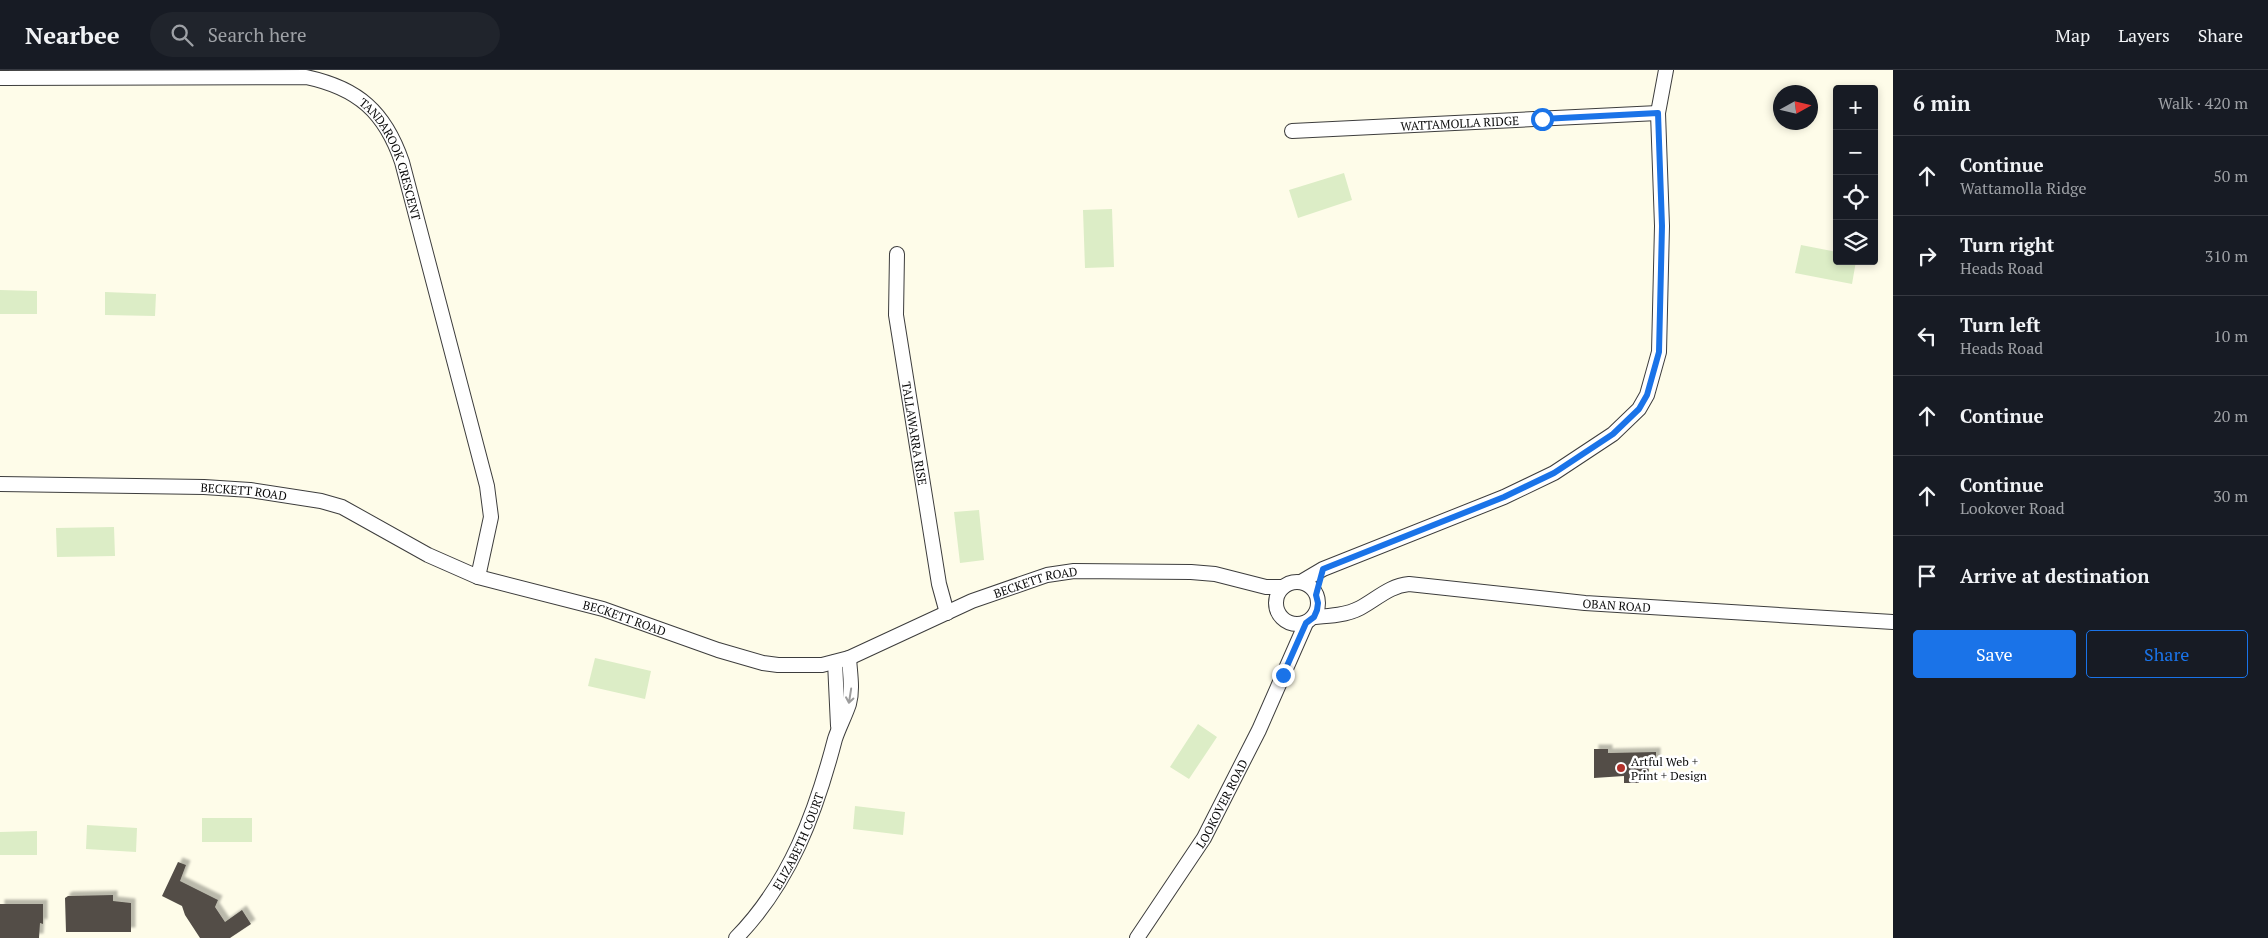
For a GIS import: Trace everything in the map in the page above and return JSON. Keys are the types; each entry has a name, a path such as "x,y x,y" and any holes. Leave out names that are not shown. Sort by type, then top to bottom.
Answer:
{"street":[{"path":"1323,569 1317,599 1310,620 1294,625 1278,615 1276,602 1279,591 1283,587 1291,583 1301,582 1323,569 1504,497 1554,473 1613,434 1639,409 1647,395 1659,352 1662,226 1658,113 1666,70"},
{"name":"TANDAROOK CRESCENT","path":"0,78 306,77 334,84 349,91 372,108 389,129 402,162 488,492 491,517 478,577"},
{"name":"WATTAMOLLA RIDGE","path":"1292,131 1658,113"},
{"name":"TALLAWARRA RISE","path":"897,254 896,315 939,584 947,612"},
{"name":"BECKETT ROAD","path":"0,484 186,486 250,490 300,496 342,507 428,556 478,577 603,608 718,650 762,663 797,666 835,662 849,658 972,601 1047,575 1074,571 1191,572 1215,574 1246,583 1283,587"},
{"path":"1301,582 1308,585 1317,599 1332,609 1348,612"},
{"name":"BECKETT ROAD","path":"1246,583 1276,602"},
{"name":"OBAN ROAD","path":"1310,620 1358,609 1392,588 1409,584 1584,603 1893,622"},
{"name":"LOOKOVER ROAD","path":"1137,938 1204,838 1260,730 1289,660 1310,620"},
{"name":"LOOKOVER ROAD","path":"1288,623 1289,660"},
{"name":"ELIZABETH COURT","path":"736,938 765,904 793,859 818,798 851,694 849,658"},
{"name":"ELIZABETH COURT","path":"835,662 838,731"}],"green space":[{"path":"1344,173 1352,200 1298,218 1289,190"},
{"path":"1112,209 1114,267 1085,268 1083,210"},
{"path":"1801,245 1833,251 1833,265 1855,265 1852,284 1795,273"},
{"path":"0,290 37,291 37,314 0,314"},
{"path":"105,292 156,294 155,316 105,315"},
{"path":"979,510 984,560 960,563 954,512"},
{"path":"114,527 115,556 57,557 56,528"},
{"path":"595,658 651,671 645,699 588,686"},
{"path":"1198,724 1217,737 1189,779 1170,767"},
{"path":"855,806 905,812 903,835 853,829"},
{"path":"202,818 252,818 252,842 202,842"},
{"path":"87,825 137,828 136,852 86,849"},
{"path":"37,831 37,855 0,855 0,832"}],"building":[{"name":"Artful Web + Print + Design","path":"1594,749 1608,749 1608,753 1656,752 1656,764 1648,764 1649,772 1642,772 1643,777 1639,777 1639,783 1624,783 1624,776 1594,778"},
{"path":"178,862 186,865 180,881 218,900 215,907 225,922 242,910 251,924 230,938 200,938 185,915 182,906 162,896"},
{"path":"113,895 113,901 131,903 131,932 66,932 65,898 68,896"},
{"path":"0,904 43,904 43,924 40,923 39,938 0,938"}],"place":[{"name":"Artful Web + Print + Design","path":"1621,768"}],"route":[{"path":"1283,675 1306,623 1314,617 1317,610 1316,595 1323,569 1504,497 1554,473 1613,434 1639,409 1647,395 1659,352 1660,330 1662,226 1658,113 1542,119"}]}
